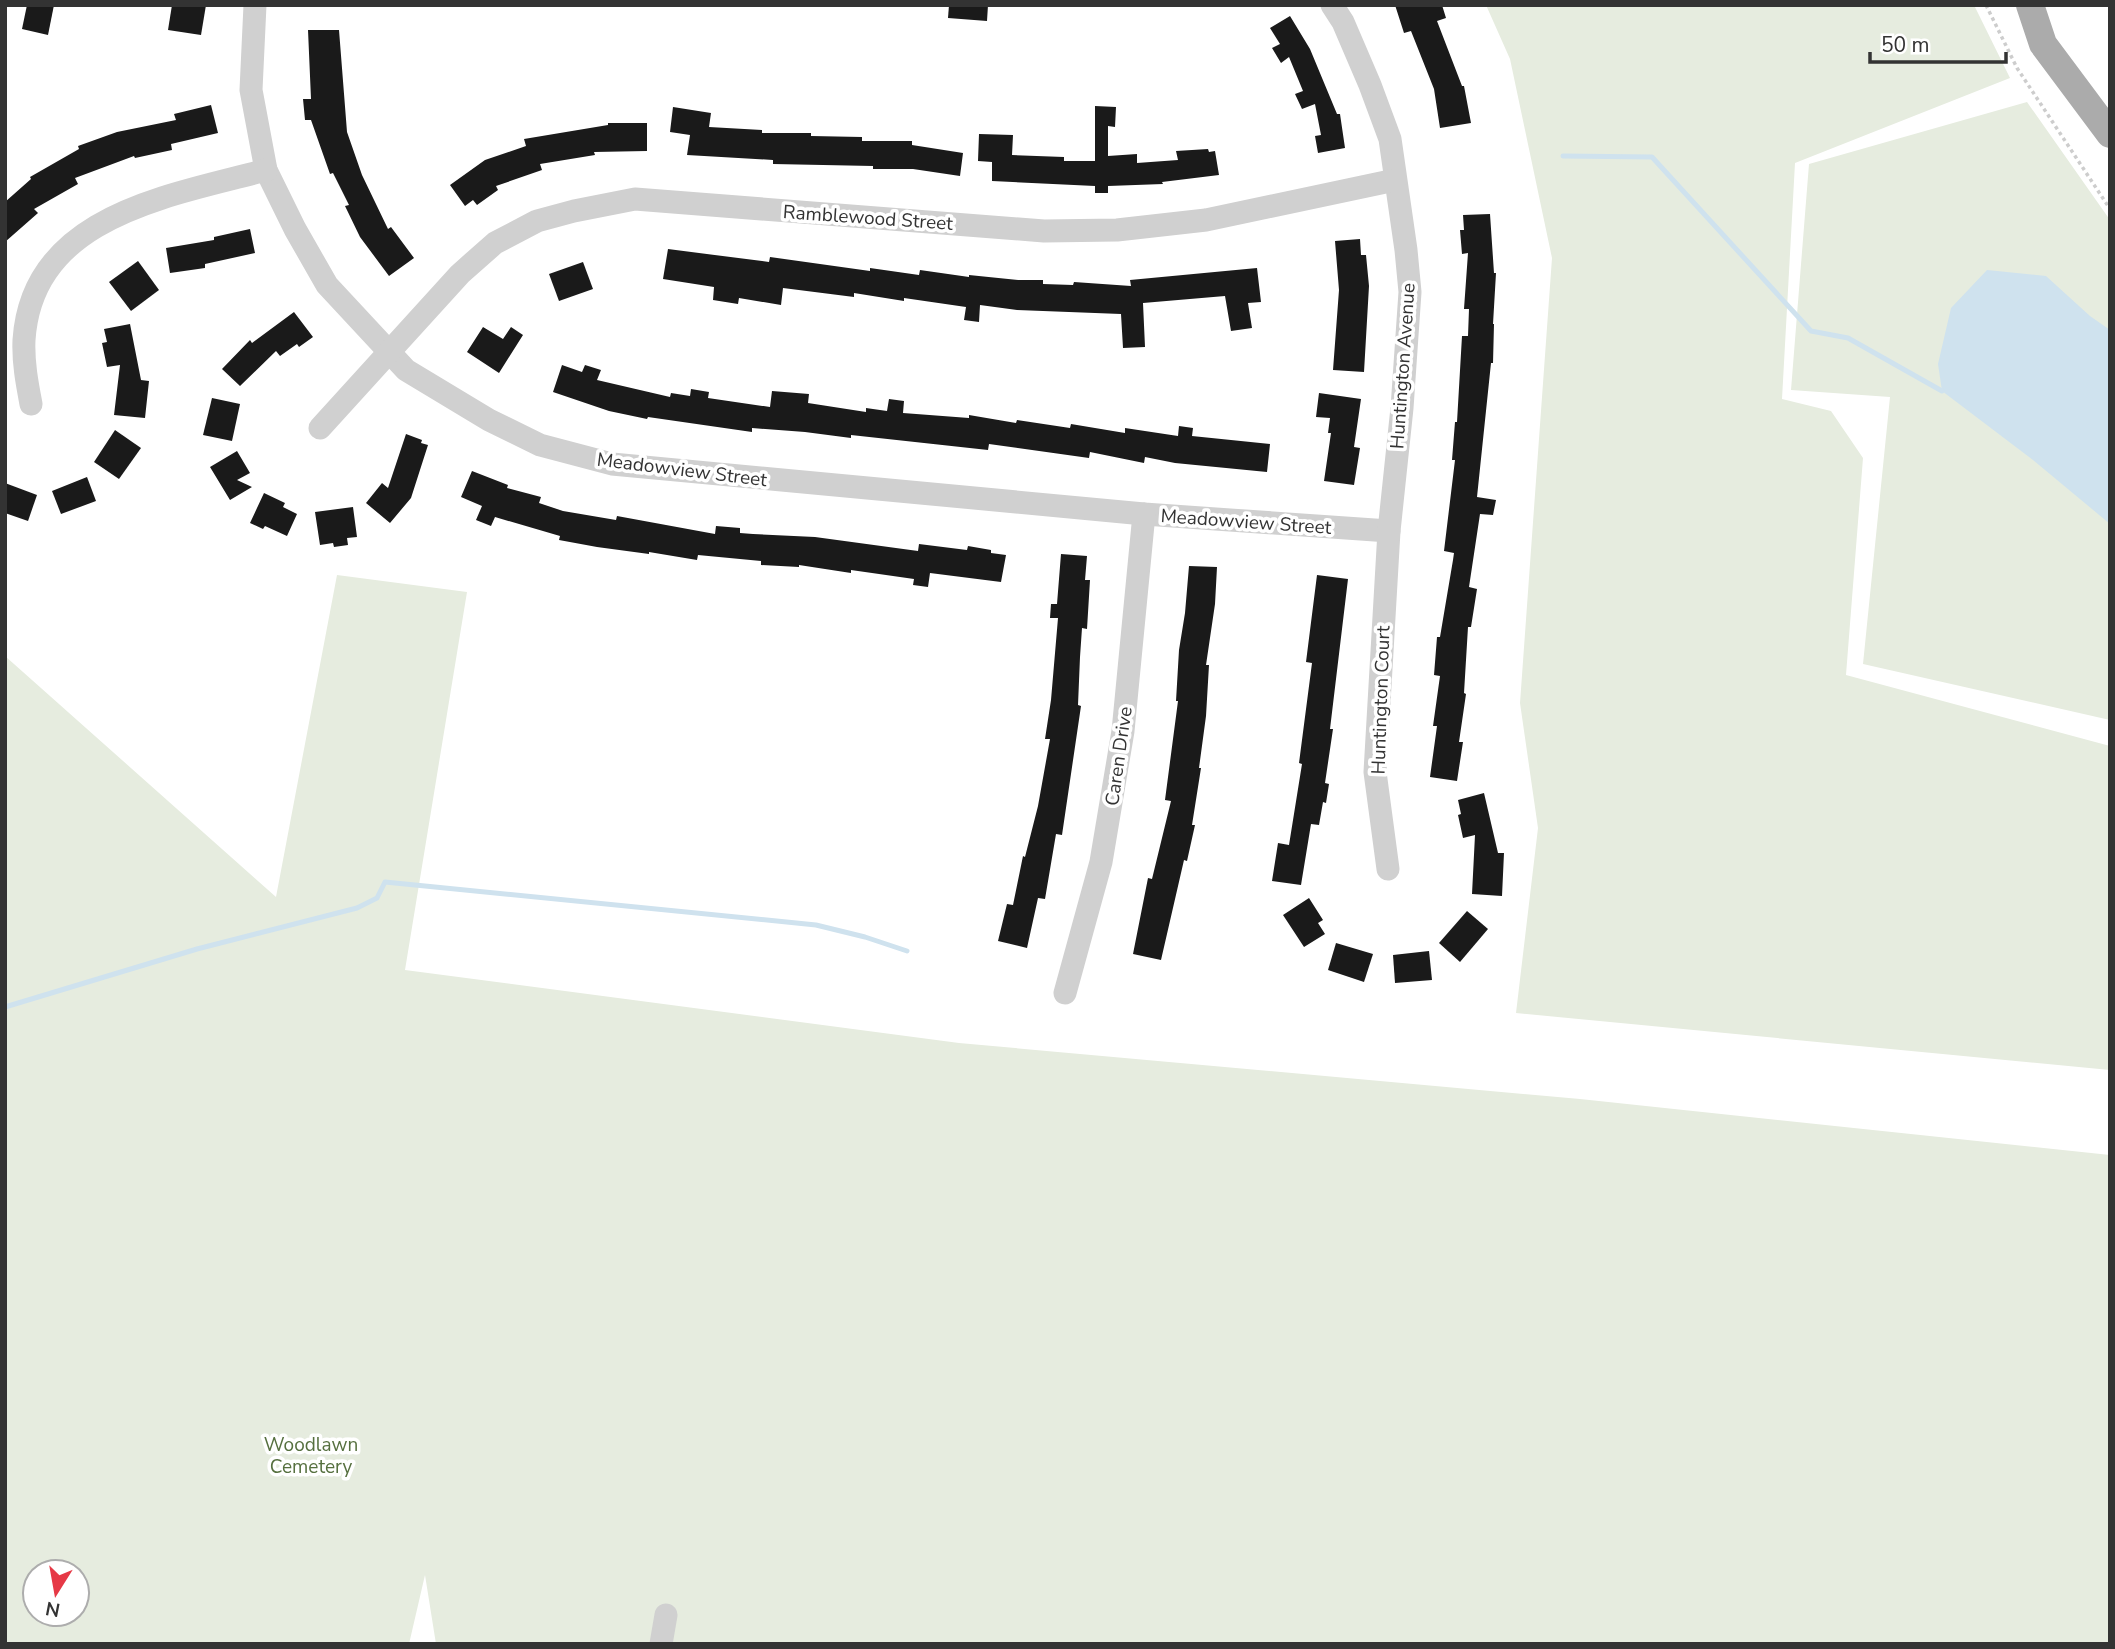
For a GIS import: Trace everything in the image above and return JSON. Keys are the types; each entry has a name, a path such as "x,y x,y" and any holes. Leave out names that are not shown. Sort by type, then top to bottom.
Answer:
{"main road":[{"path":"2030,5 2043,44 2110,134"}],"street":[{"name":"Meadowview Street","path":"255,5 251,90 267,170 327,285 406,370 489,420 540,445 612,464 1144,514 1389,531"},
{"name":"Huntington Avenue","path":"1332,5 1343,22 1390,139 1406,250 1410,292 1402,408 1389,531"},
{"path":"31,404 24,340 28,314 36,291 60,254 82,233 153,200 267,170"},
{"name":"Ramblewood Street","path":"320,428 460,274 495,243 537,221 574,211 635,199 1044,231 1117,230 1206,220 1395,180"},
{"name":"Caren Drive","path":"1065,993 1101,863 1123,731 1144,514"},
{"name":"Huntington Court","path":"1388,869 1375,772 1389,531"},
{"path":"661,1644 666,1615"}],"path":[{"path":"1986,5 2017,68 2110,209"}],"green space":[{"path":"1486,5 1974,5 2010,78 1795,163 1782,399 1831,411 1863,458 1846,675 2110,746 2110,1070 1516,1013 1538,828 1520,703 1552,258 1510,59"},
{"path":"2027,102 2110,220 2110,720 1863,664 1890,397 1791,390 1809,164"},
{"name":"Woodlawn Cemetery","path":"337,575 467,592 405,970 959,1043 1580,1099 2110,1155 2110,1644 436,1644 425,1575 409,1644 5,1644 5,656 276,897"}],"water":[{"path":"1987,270 2046,276 2090,316 2110,330 2110,524 2033,460 1942,391 1938,364 1951,308"}],"building":[{"path":"27,5 54,5 48,35 22,29"},
{"path":"172,5 206,5 201,35 168,30"},
{"path":"949,5 988,5 987,21 948,18"},
{"path":"1395,5 1442,5 1446,18 1437,21 1464,86 1471,123 1440,128 1434,89 1411,31 1404,33"},
{"path":"1290,16 1310,49 1337,114 1340,114 1345,148 1318,153 1315,136 1321,135 1315,104 1302,109 1295,94 1303,91 1289,57 1281,63 1272,48 1280,44 1270,28"},
{"path":"308,30 339,30 347,132 362,175 388,229 391,227 414,258 389,276 360,237 345,206 349,205 333,173 330,174 311,120 305,120 303,99 311,99"},
{"path":"211,105 218,133 171,144 172,150 135,158 134,156 75,178 78,184 34,209 38,213 5,242 5,202 31,179 30,177 79,149 78,146 117,132 176,120 174,114"},
{"path":"1095,106 1116,107 1115,127 1108,126 1108,156 1137,154 1137,163 1178,160 1176,151 1208,149 1209,152 1215,151 1219,175 1162,182 1163,184 1108,186 1108,193 1095,193 1095,186 992,181 992,162 978,161 979,134 1013,135 1012,155 1064,157 1064,161 1095,161"},
{"path":"673,107 711,113 709,127 762,130 762,133 862,137 862,141 912,141 912,145 963,153 960,176 913,169 773,164 773,160 687,155 690,135 670,132"},
{"path":"608,123 647,123 647,151 594,152 595,155 540,164 542,170 496,186 498,190 477,205 473,200 465,206 450,185 485,160 526,146 524,139"},
{"path":"1490,214 1496,273 1493,363 1477,497 1496,500 1493,515 1480,514 1469,587 1477,589 1471,627 1468,627 1466,694 1459,742 1463,742 1457,781 1430,777 1440,676 1434,675 1437,637 1440,637 1454,553 1444,551 1455,460 1452,460 1462,336 1468,336 1469,309 1464,309 1468,253 1462,254 1460,230 1464,230 1463,215"},
{"path":"250,229 255,253 205,264 205,268 170,273 166,248 214,240 214,237"},
{"path":"1360,239 1361,255 1366,255 1369,286 1364,372 1333,370 1339,290 1335,241"},
{"path":"668,249 769,262 770,257 870,271 870,268 919,275 920,270 969,277 1043,280 1043,284 1073,285 1074,282 1131,286 1130,280 1257,268 1261,302 1248,303 1252,328 1231,331 1225,296 1143,303 1145,347 1123,348 1121,314 1017,310 980,305 979,322 964,320 966,307 904,298 904,301 854,293 854,297 783,288 781,305 739,298 738,304 713,300 714,287 663,279"},
{"path":"138,261 159,290 131,311 109,282"},
{"path":"583,262 593,289 559,301 549,274"},
{"path":"294,312 313,337 280,356 276,351 240,386 222,369 250,340 252,343"},
{"path":"130,324 141,380 149,381 145,418 114,415 120,365 107,367 102,343 107,342 104,329"},
{"path":"483,327 503,339 511,327 523,335 499,373 467,352"},
{"path":"562,365 582,372 585,365 601,370 597,380 670,397 671,393 690,396 691,389 709,392 708,398 770,407 772,391 809,394 808,403 866,412 866,408 887,411 889,399 904,401 903,413 969,418 969,415 1070,428 1071,424 1125,433 1125,428 1178,436 1179,426 1193,428 1192,436 1270,444 1267,472 1175,463 1145,457 1144,463 1090,452 1089,458 989,444 988,450 851,435 851,438 752,428 752,432 648,417 647,419 609,411 553,392"},
{"path":"1319,393 1361,399 1354,447 1360,448 1354,485 1324,481 1331,433 1328,433 1330,418 1316,417"},
{"path":"212,398 240,404 232,441 203,435"},
{"path":"115,430 141,448 119,479 94,462"},
{"path":"406,434 428,445 411,498 390,523 366,503 382,483 388,488"},
{"path":"237,451 250,473 237,480 252,487 230,500 210,467"},
{"path":"472,471 508,485 507,488 541,497 539,503 563,511 616,520 617,516 715,534 716,526 740,528 740,533 815,537 918,551 919,544 967,550 968,546 1006,555 1001,582 930,573 928,587 913,585 914,579 851,570 851,573 799,565 761,565 761,561 698,555 697,560 597,547 559,540 560,536 495,517 491,526 476,520 482,506 461,497"},
{"path":"87,477 96,501 61,514 52,491"},
{"path":"5,483 37,495 28,521 5,513"},
{"path":"264,493 285,503 283,507 297,514 287,536 265,526 263,529 250,523"},
{"path":"353,507 357,537 347,538 348,545 320,545 315,512"},
{"path":"1061,554 1087,556 1085,580 1090,580 1087,629 1082,628 1078,705 1081,706 1062,835 1056,834 1045,899 1038,898 1027,948 998,941 1007,904 1013,905 1023,856 1025,857 1038,806 1050,739 1045,739 1058,618 1050,618 1051,604 1057,604"},
{"path":"1189,566 1217,567 1215,604 1206,665 1209,665 1206,716 1192,825 1195,825 1187,861 1184,860 1161,960 1133,954 1148,878 1152,879 1171,801 1165,800 1178,701 1179,650"},
{"path":"1317,575 1348,579 1330,729 1333,729 1325,783 1329,784 1319,825 1311,824 1301,885 1272,881 1278,843 1289,845 1302,764 1299,763 1312,663 1306,662"},
{"path":"1484,793 1498,853 1504,853 1502,896 1472,894 1475,835 1463,838 1458,815 1461,814 1458,800"},
{"path":"1309,898 1323,920 1318,923 1325,934 1304,947 1283,915"},
{"path":"1467,911 1488,929 1460,962 1439,943"},
{"path":"1336,943 1373,954 1364,982 1328,970"},
{"path":"1429,951 1432,980 1395,983 1393,955"}],"waterway":[{"path":"1563,156 1652,157 1811,331 1848,338 1942,391"},
{"path":"5,1007 197,949 357,908 377,898 385,882 816,925 907,951"}]}
